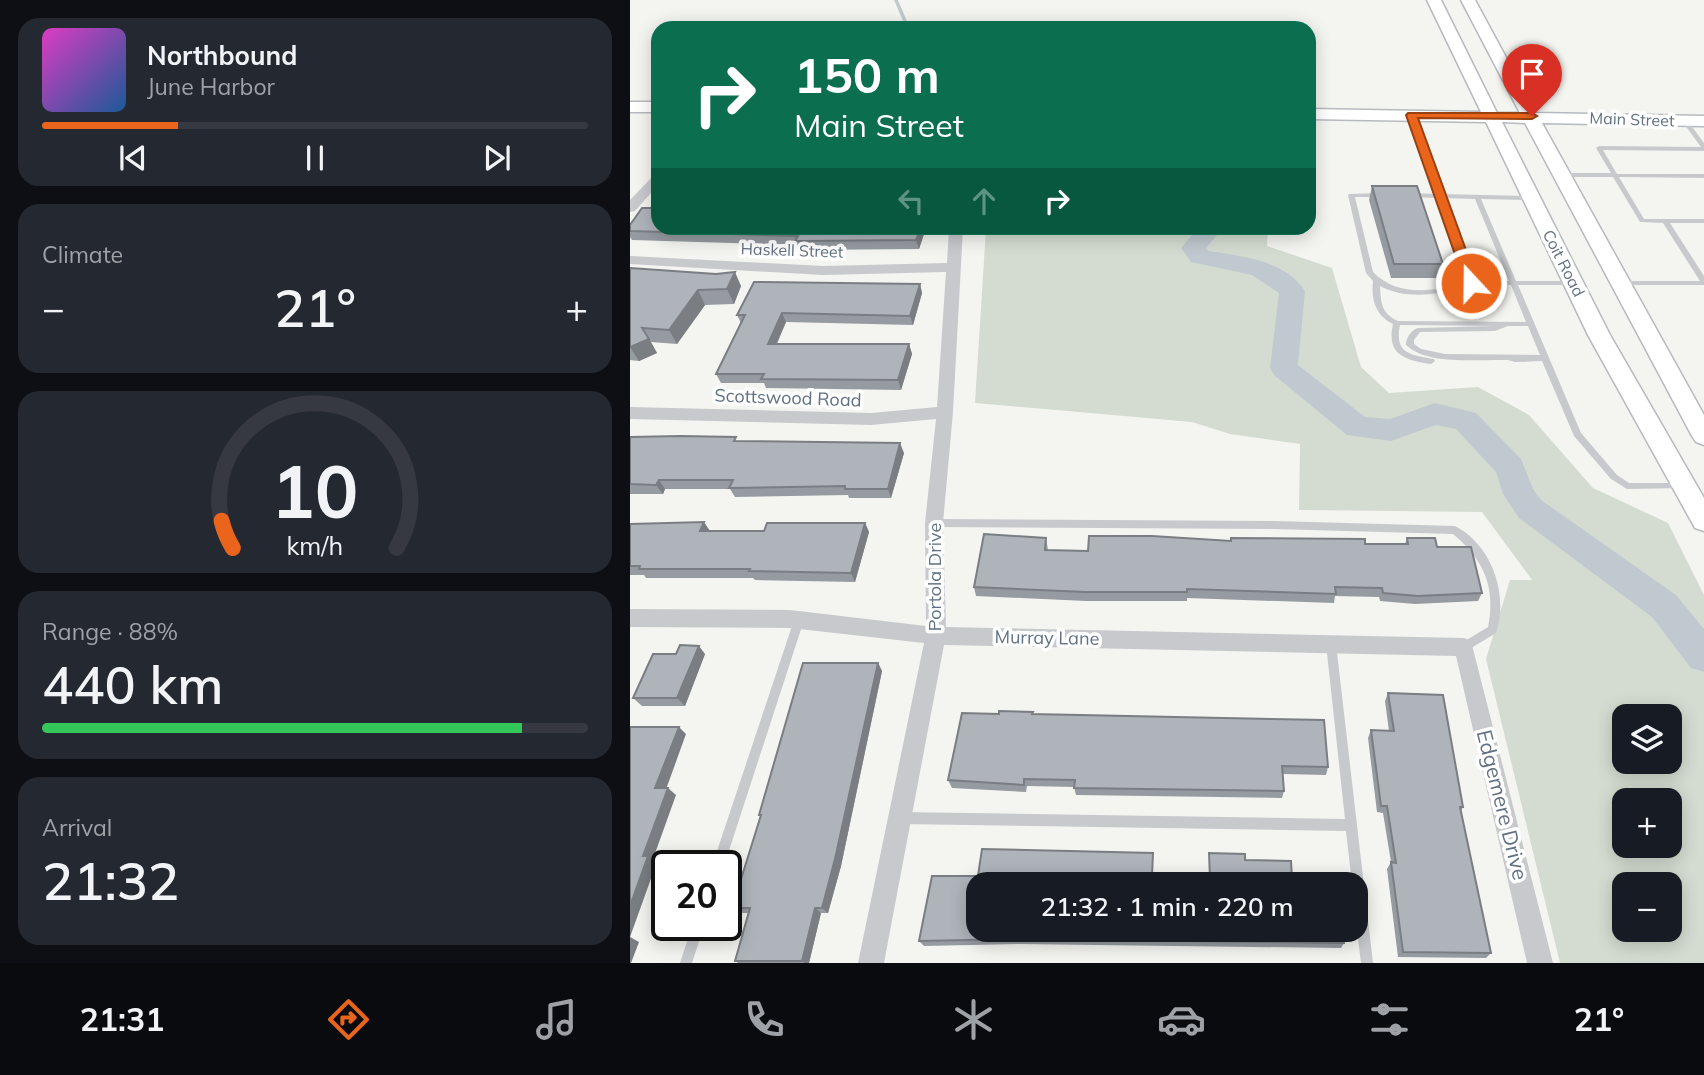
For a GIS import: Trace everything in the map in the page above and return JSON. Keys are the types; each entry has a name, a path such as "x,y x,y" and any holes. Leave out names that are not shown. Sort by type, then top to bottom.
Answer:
{"main road":[{"name":"Coit Road","path":"1434,0 1573,283 1704,521"},
{"path":"1468,0 1704,436"},
{"path":"630,93 651,93"},
{"path":"1316,98 1364,99"},
{"name":"Main Street","path":"1462,100 1532,116 1704,121"},
{"name":"Main Street","path":"1316,113 1413,104 1488,108 1523,100 1542,101"},
{"name":"Main Street","path":"1616,103 1704,106"},
{"path":"630,107 651,107"},
{"path":"1573,283 1619,283"}],"street":[{"path":"630,208 651,186"},
{"name":"Portola Drive","path":"871,963 936,636 934,523 945,412 955,235"},
{"name":"Haskell Street","path":"630,260 677,260 783,269 907,270 953,267"},
{"name":"Scottswood Road","path":"630,413 871,419 945,412"},
{"name":"Murray Lane","path":"631,620 799,620 936,636 1464,647"},
{"name":"Edgemere Drive","path":"1464,647 1540,963"}],"lane":[{"path":"1413,104 1438,194 1471,283"},
{"path":"1685,121 1704,148 1679,151 1615,151 1599,148 1642,221 1704,221"},
{"path":"1624,166 1630,176"},
{"path":"1634,166 1640,176"},
{"path":"1650,166 1656,176"},
{"path":"1664,166 1670,176"},
{"path":"1678,166 1685,176"},
{"path":"1689,166 1695,176"},
{"path":"1563,175 1704,176"},
{"path":"1388,195 1350,195 1370,273 1376,282 1393,290 1442,290 1471,283 1573,283"},
{"path":"1400,195 1531,198"},
{"path":"1478,198 1577,434 1614,477 1628,486 1684,486"},
{"path":"1665,221 1704,283"},
{"path":"1376,282 1377,307 1381,314 1397,323 1529,324"},
{"path":"1619,283 1704,283"},
{"path":"1397,323 1393,337 1395,345 1403,354 1417,359 1502,361 1543,358"},
{"path":"1508,323 1495,330 1418,330 1410,339 1410,345 1421,354 1434,356 1504,355 1520,358"},
{"path":"934,523 1274,525 1455,530 1474,545 1492,577 1497,611 1492,630 1464,647"},
{"path":"723,850 799,620"},
{"path":"1331,644 1367,963"},
{"path":"900,818 1350,825"},
{"path":"686,963 693,941"}],"shaded area":[{"path":"986,235 1268,235 1267,246 1332,268 1361,367 1389,393 1478,387 1529,415 1593,488 1668,523 1704,595 1704,963 1560,963 1486,659 1510,580 1532,580 1482,512 1299,510 1300,444 1230,434 1192,422 975,403"}],"building":[{"path":"1372,186 1417,186 1443,264 1394,264"},
{"path":"642,208 651,208 651,232 630,231 630,225"},
{"path":"764,235 918,235 916,240 795,241 798,236"},
{"path":"630,268 716,274 735,272 727,289 698,290 669,330 642,328 649,339 630,347"},
{"path":"754,282 920,284 910,316 782,313 768,344 909,344 898,380 761,379 764,374 716,374 745,315 737,315"},
{"path":"630,437 736,437 734,441 900,443 888,489 845,489 845,486 729,488 733,480 659,480 656,485 630,484"},
{"path":"704,522 700,531 764,531 767,523 865,523 851,573 639,569 640,566 630,566 630,524"},
{"path":"984,534 1046,538 1045,550 1088,551 1089,536 1152,536 1231,541 1231,538 1365,539 1365,544 1408,544 1407,538 1435,538 1437,547 1471,547 1482,593 1418,596 1383,593 1382,588 1335,587 1336,594 1187,589 1187,592 1085,592 974,587"},
{"path":"680,645 699,646 677,698 633,698 653,654 676,654"},
{"path":"803,663 878,663 835,859 822,908 815,908 802,961 735,961 750,908 742,908 742,876"},
{"path":"1388,693 1443,695 1463,807 1460,807 1491,953 1403,952 1391,862 1396,863 1387,806 1381,806 1371,730 1394,731"},
{"path":"999,711 1324,720 1328,767 1282,766 1284,791 1074,788 1075,780 1024,779 1024,785 948,780 962,713 999,714"},
{"path":"630,727 679,727 655,788 668,788 643,856 648,856 630,906"},
{"path":"982,849 1153,853 1152,872 979,872"},
{"path":"1209,853 1245,854 1245,860 1291,861 1292,872 1210,872"},
{"path":"932,876 966,876 966,940 919,941"},
{"path":"1262,942 1344,942 1344,943"}],"waterway":[{"path":"896,0 905,21"},
{"path":"1205,235 1193,248 1200,257 1261,270 1292,291 1284,368 1358,427 1391,430 1435,414 1466,421 1510,467 1519,494 1530,509 1664,606 1704,656"}],"route":[{"path":"1471,283 1412,115 1532,116"}]}
